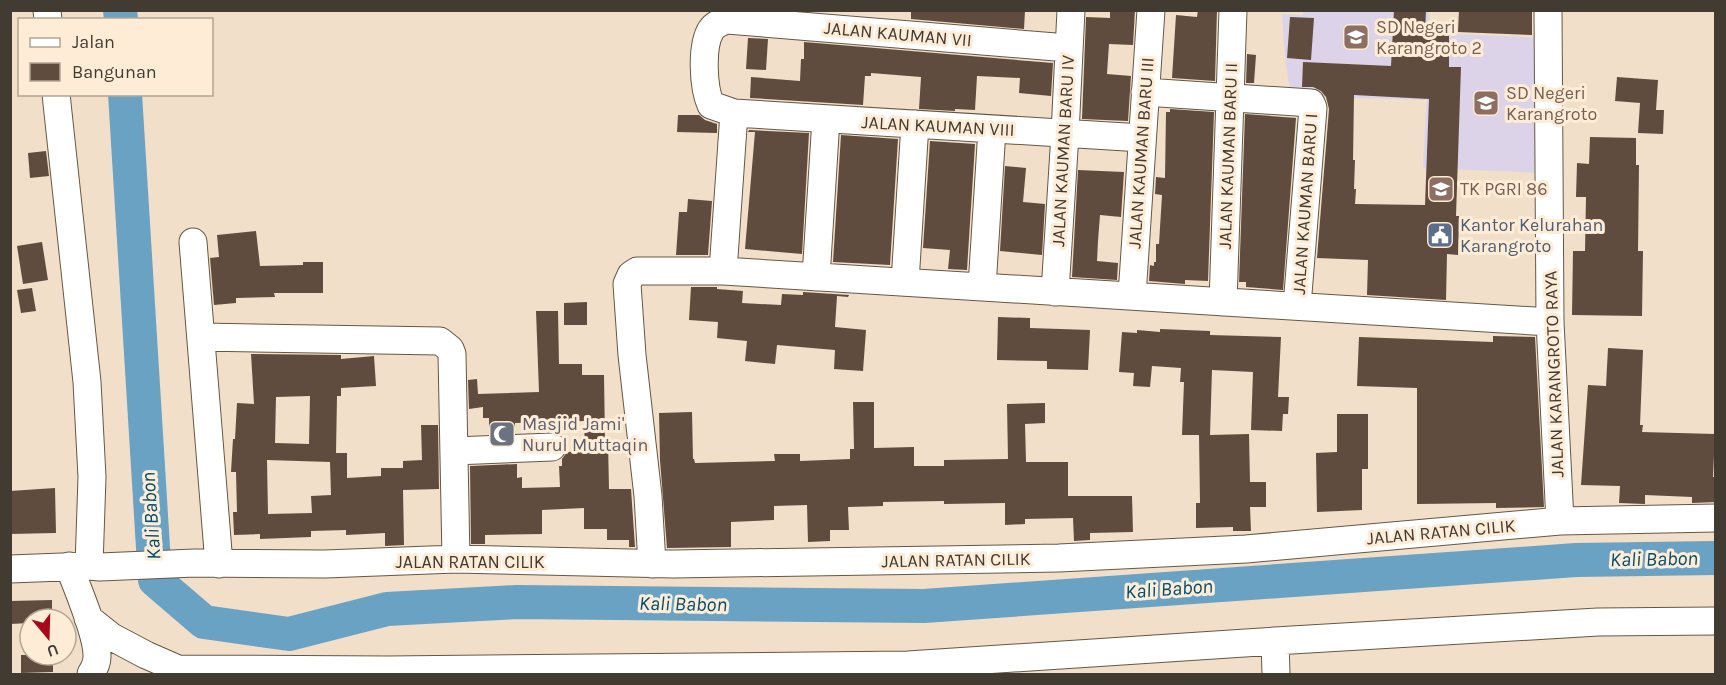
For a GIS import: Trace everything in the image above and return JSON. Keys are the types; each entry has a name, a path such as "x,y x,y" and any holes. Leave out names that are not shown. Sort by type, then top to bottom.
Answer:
{"street":[{"name":"JALAN KAUMAN BARU IV","path":"1055,292 1071,10"},
{"name":"JALAN KAUMAN BARU III","path":"1132,296 1151,10"},
{"name":"JALAN KAUMAN BARU II","path":"1223,302 1233,10"},
{"name":"JALAN KARANGROTO RAYA","path":"1548,10 1550,322 1560,521"},
{"name":"JALAN KAUMAN VII","path":"734,113 711,105 704,75 711,31 717,24 727,20 1068,48"},
{"path":"1145,92 1230,97"},
{"path":"56,96 87,382 92,477 86,566 88,618 97,655 91,675"},
{"name":"JALAN KAUMAN BARU I","path":"1230,97 1311,103 1313,108 1297,306"},
{"path":"723,271 734,113"},
{"name":"JALAN KAUMAN VIII","path":"734,113 1142,138"},
{"path":"816,277 826,119"},
{"path":"905,282 915,124"},
{"path":"982,287 992,129"},
{"path":"193,242 201,338 207,563"},
{"path":"652,564 648,495 632,355 627,284 628,278 637,271 723,271 1550,322"},
{"path":"201,338 440,340 452,354 456,559"},
{"path":"454,451 552,447"},
{"name":"JALAN RATAN CILIK","path":"10,569 207,563 325,564 456,559 652,564 1070,558 1246,549 1560,521 1716,518"},
{"path":"88,618 112,637 146,656 178,669 406,673 908,665 1598,622 1716,621"},
{"path":"1275,641 1276,675"}],"shaded area":[{"name":"SD Negeri Karangroto 2","path":"1304,10 1429,11 1425,100 1291,96 1285,58 1282,14 1303,15"},
{"name":"SD Negeri Karangroto","path":"1430,33 1548,38 1541,173 1423,168"}],"building":[{"path":"911,10 1025,11 1024,29 911,19"},
{"path":"1110,10 1135,10 1133,45 1109,44 1107,74 1131,76 1128,121 1082,119 1086,17 1110,18"},
{"path":"1198,10 1217,10 1215,81 1172,78 1176,15 1197,17"},
{"path":"1394,10 1426,10 1425,35 1449,35 1449,67 1461,67 1456,216 1459,216 1458,255 1447,254 1446,300 1367,295 1368,260 1317,258 1329,109 1326,97 1321,91 1313,87 1302,87 1303,62 1391,66","holes":["1354,95 1429,99 1425,205 1355,204"]},
{"path":"1459,10 1532,10 1532,35 1458,32"},
{"path":"1290,17 1314,18 1311,60 1287,58"},
{"path":"748,38 768,39 766,70 746,69"},
{"path":"804,42 1053,63 1051,96 1019,93 1020,78 977,76 975,110 919,109 921,77 871,73 871,76 865,76 863,105 750,98 751,77 800,81"},
{"path":"1247,54 1256,55 1254,83 1246,83"},
{"path":"1617,77 1658,80 1656,110 1664,110 1663,134 1638,133 1640,103 1615,101"},
{"path":"1170,109 1214,112 1208,281 1185,280 1185,284 1149,281 1150,265 1154,266 1156,262 1156,244 1159,244 1162,195 1155,194 1156,177 1165,178 1166,112 1170,112"},
{"path":"1245,114 1296,118 1283,290 1246,287 1246,282 1239,282"},
{"path":"678,115 699,115 717,124 717,133 677,132"},
{"path":"749,130 809,133 802,254 745,249 755,132 748,132"},
{"path":"841,135 898,139 890,265 833,262"},
{"path":"1590,137 1636,138 1636,165 1639,165 1638,251 1643,251 1642,316 1572,315 1573,251 1585,251 1586,197 1576,197 1577,163 1589,164"},
{"path":"930,141 975,144 967,270 948,269 950,250 923,248"},
{"path":"46,151 49,176 30,178 28,153"},
{"path":"1005,166 1026,168 1023,202 1045,204 1042,255 1000,251"},
{"path":"1078,170 1124,172 1121,217 1100,215 1098,241 1097,261 1118,263 1117,280 1072,277"},
{"path":"688,199 712,201 708,255 676,255 679,212 687,212"},
{"path":"256,231 260,266 323,262 323,293 274,293 275,297 236,298 236,303 214,305 210,258 219,257 217,235"},
{"path":"42,242 48,280 23,284 17,246"},
{"path":"691,287 717,287 717,289 743,291 742,303 781,305 782,294 803,295 803,292 849,295 848,297 837,296 835,327 866,330 863,371 834,369 835,350 777,345 775,364 745,361 747,341 717,338 718,322 689,320"},
{"path":"32,288 36,311 21,313 17,290"},
{"path":"587,302 587,325 564,325 564,303"},
{"path":"536,311 558,311 559,364 582,364 582,375 604,375 605,442 608,442 609,489 631,489 635,547 629,547 629,540 607,540 607,529 584,529 584,508 542,510 542,534 485,535 485,544 471,544 470,466 517,464 517,478 522,477 522,488 560,487 559,466 562,466 562,459 567,452 585,451 584,421 515,423 515,433 489,434 489,418 483,418 483,407 469,409 468,380 477,379 478,394 539,392"},
{"path":"998,317 1030,318 1030,328 1090,330 1088,370 1047,369 1047,361 997,360"},
{"path":"1160,329 1210,331 1210,335 1281,337 1278,397 1289,397 1288,414 1283,414 1282,431 1251,430 1253,372 1212,370 1210,435 1249,434 1250,482 1266,482 1266,507 1250,507 1251,531 1233,531 1233,527 1196,528 1196,503 1200,503 1199,435 1182,435 1184,382 1180,382 1181,368 1152,366 1150,387 1133,386 1134,373 1119,372 1122,332 1137,333 1137,330 1160,332"},
{"path":"1493,336 1535,337 1544,507 1496,508 1496,503 1417,504 1417,388 1357,386 1359,337 1493,342"},
{"path":"1608,348 1643,350 1640,425 1643,425 1642,432 1715,434 1713,477 1716,477 1716,502 1692,503 1692,497 1645,495 1645,504 1619,503 1620,486 1581,485 1588,385 1606,386"},
{"path":"251,354 341,355 341,359 374,356 376,386 341,388 341,396 337,396 336,453 347,453 347,478 381,476 381,468 403,468 403,461 422,460 421,425 438,425 439,489 403,490 404,545 385,546 385,533 346,535 346,530 311,531 311,537 260,539 260,534 234,535 233,512 237,512 236,472 231,472 237,403 254,404","holes":["310,396 309,444 275,443 276,397","267,460 330,462 331,495 311,496 312,513 268,514"]},
{"path":"853,402 874,402 874,448 914,447 914,466 944,466 944,460 1008,459 1007,404 1045,403 1045,423 1025,424 1026,462 1068,462 1068,496 1132,496 1133,532 1090,533 1090,540 1074,541 1073,518 1025,519 1025,524 1005,525 1005,503 883,502 883,506 848,507 849,530 830,530 830,541 808,542 807,505 774,506 774,520 731,522 731,547 667,548 659,413 692,412 695,463 775,461 774,454 800,454 800,461 850,459 850,449 854,449"},
{"path":"1337,414 1368,414 1368,469 1362,469 1362,510 1317,512 1316,453 1337,452"},
{"path":"55,488 56,533 10,534 10,491"},
{"path":"52,600 52,607 18,607 18,624 10,624 10,601"},
{"path":"21,667 53,667 53,672 21,673"}],"waterway":[{"name":"Kali Babon","path":"120,10 121,18"},
{"name":"Kali Babon","path":"125,96 155,580 204,622 289,634 387,609 517,602 924,606 1576,560 1716,558"}],"place":[{"name":"SD Negeri Karangroto 2","path":"1356,37"},
{"name":"SD Negeri Karangroto","path":"1486,103"},
{"name":"TK PGRI 86","path":"1441,189"},
{"name":"Kantor Kelurahan Karangroto","path":"1440,235"},
{"name":"Masjid Jami' Nurul Muttaqin","path":"502,434"}]}
